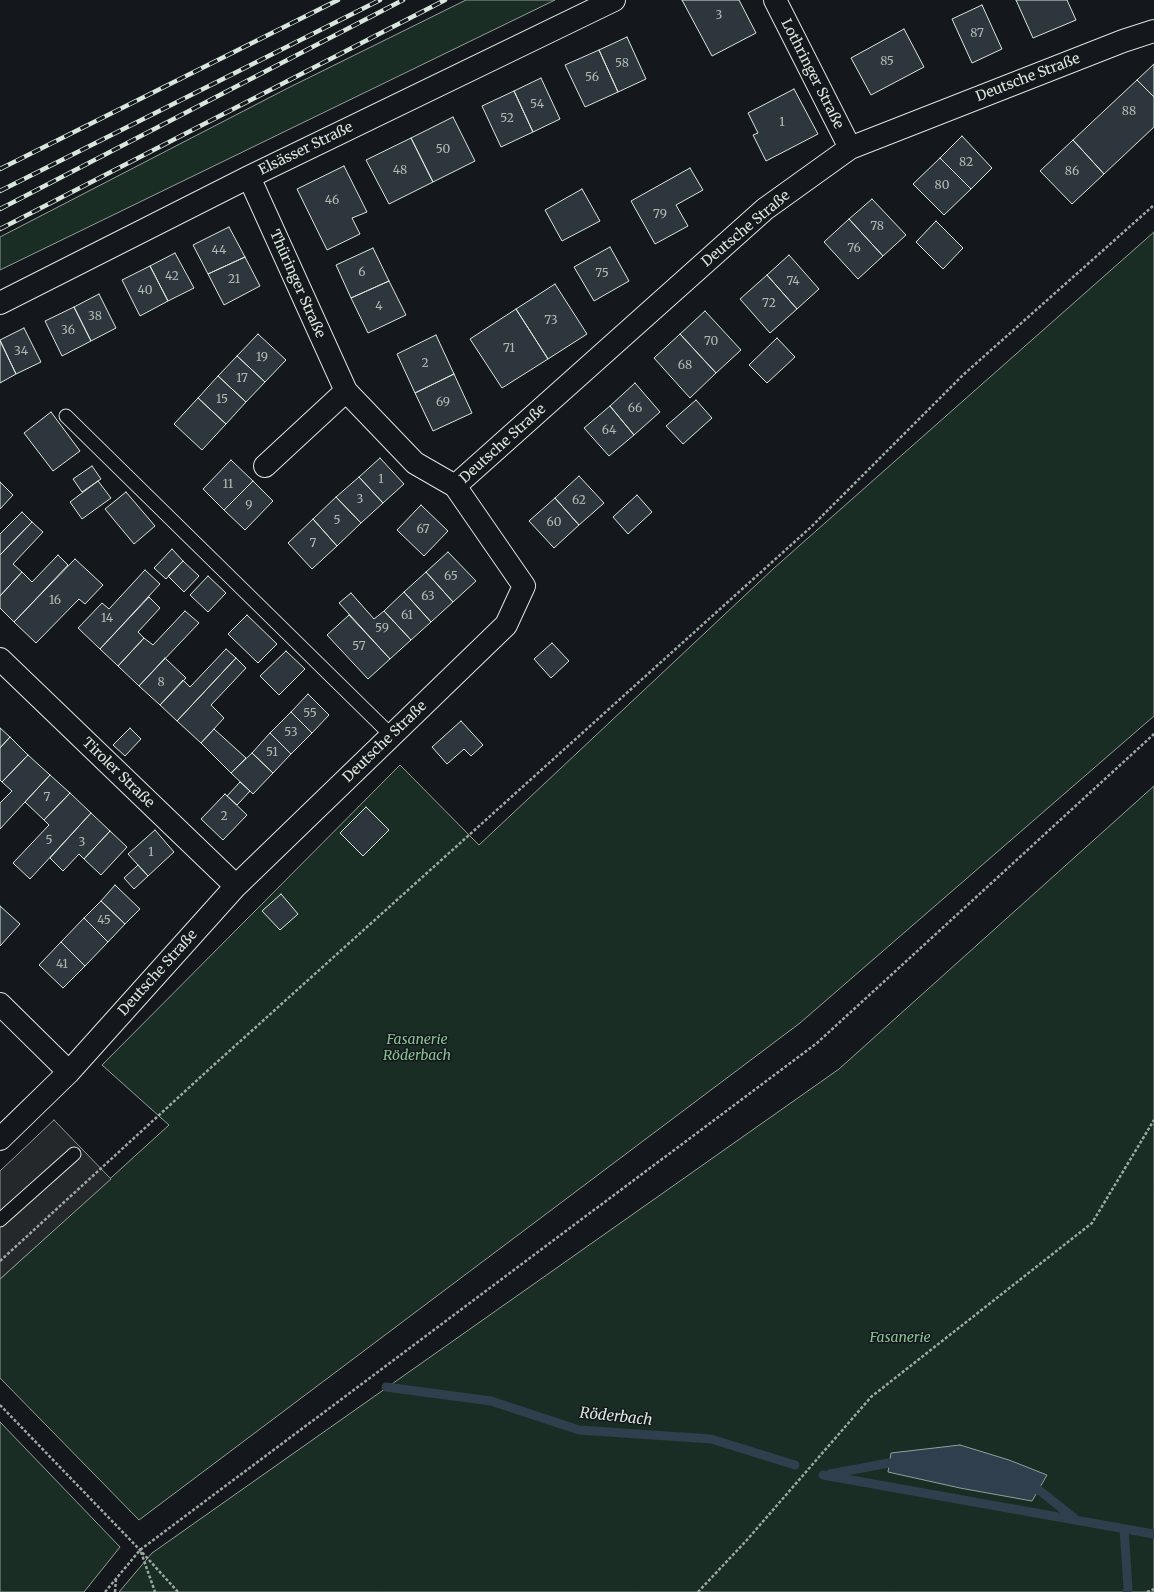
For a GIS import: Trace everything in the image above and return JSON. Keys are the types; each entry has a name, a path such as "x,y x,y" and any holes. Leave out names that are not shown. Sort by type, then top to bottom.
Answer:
{"street":[{"name":"Elsässer Straße","path":"0,303 249,177 614,0"},
{"name":"Lothringer Straße","path":"775,0 850,148"},
{"name":"Deutsche Straße","path":"0,1139 69,1072 236,886 506,625 524,586 456,486 765,209 850,148 1123,41 1154,31"},
{"name":"Thüringer Straße","path":"249,177 346,391 415,463 456,486"},
{"path":"265,466 346,391"},
{"name":"Tiroler Straße","path":"0,659 236,886"},
{"path":"0,1004 69,1072"}],"lane":[{"path":"66,416 392,736"},
{"path":"0,1220 74,1154"}],"path":[{"path":"0,1261 212,1066 811,527 963,375 1154,205"},
{"path":"105,1592 140,1550 817,1043 1154,734"},
{"path":"698,1592 746,1541 871,1397 1092,1223 1154,1120"},
{"path":"0,1405 140,1550 178,1592"},
{"path":"140,1550 155,1592"},
{"path":"115,1592 116,1578"},
{"path":"1147,1592 1154,1589"}],"green space":[{"path":"466,0 555,0 0,270 0,237 288,88"},
{"name":"Fasanerie Röderbach","path":"1154,232 1154,716 800,1023 139,1520 0,1378 0,1279 169,1125 102,1065 400,765 479,845 773,569"},
{"name":"Fasanerie","path":"1154,786 1154,1592 119,1592 152,1553 839,1069"},
{"path":"0,1422 120,1547 84,1592 0,1592"}],"shaded area":[{"path":"54,1120 111,1179 0,1279 0,1171"}],"water":[{"path":"960,1445 1009,1460 1047,1475 1032,1501 960,1488 888,1472 891,1453"}],"building":[{"path":"682,0 739,0 756,33 712,56"},
{"path":"1016,0 1067,0 1076,20 1033,38"},
{"path":"982,5 1002,49 972,63 952,19"},
{"path":"904,29 924,67 871,95 851,58"},
{"path":"627,37 646,79 618,92 599,50"},
{"path":"599,50 618,92 585,107 565,65"},
{"path":"1154,64 1154,97 1137,80"},
{"path":"541,78 560,119 533,132 514,91"},
{"path":"1137,80 1154,97 1154,127 1104,174 1073,140"},
{"path":"794,89 818,134 766,161 753,135 758,133 748,113"},
{"path":"514,91 533,132 501,147 482,106"},
{"path":"453,117 475,161 433,182 411,138"},
{"path":"962,136 992,168 971,189 940,158"},
{"path":"411,138 433,182 389,204 366,160"},
{"path":"1073,140 1104,174 1072,204 1040,171"},
{"path":"940,158 971,189 944,215 913,184"},
{"path":"344,166 367,212 352,218 360,234 327,250 297,189"},
{"path":"690,168 703,190 676,205 688,226 655,244 631,201"},
{"path":"582,189 600,221 562,241 545,210"},
{"path":"872,199 906,235 883,256 849,219"},
{"path":"849,219 883,256 858,279 824,242"},
{"path":"936,221 963,248 943,269 916,242"},
{"path":"229,227 245,257 208,274 193,245"},
{"path":"610,247 629,281 594,301 574,267"},
{"path":"373,248 389,281 351,298 336,265"},
{"path":"175,253 194,288 168,301 150,266"},
{"path":"789,255 819,289 797,309 767,275"},
{"path":"245,257 260,286 224,305 208,274"},
{"path":"150,266 168,301 140,316 122,280"},
{"path":"767,275 797,309 770,333 740,299"},
{"path":"389,281 406,315 368,333 351,298"},
{"path":"555,284 587,334 548,359 516,309"},
{"path":"99,294 116,328 91,341 74,307"},
{"path":"74,307 91,341 62,356 45,321"},
{"path":"516,309 548,359 502,388 470,339"},
{"path":"705,311 741,350 716,373 680,334"},
{"path":"24,328 41,362 16,374 0,340"},
{"path":"258,334 286,360 265,382 237,356"},
{"path":"680,334 716,373 690,398 654,358"},
{"path":"436,335 454,374 415,393 397,354"},
{"path":"777,338 795,357 767,383 749,365"},
{"path":"0,341 16,374 0,383"},
{"path":"237,356 265,382 246,402 218,376"},
{"path":"454,374 472,413 433,431 415,393"},
{"path":"218,376 246,402 226,424 198,398"},
{"path":"635,383 660,412 634,435 610,406"},
{"path":"198,398 226,424 202,450 174,424"},
{"path":"696,400 712,418 683,444 666,426"},
{"path":"610,406 634,435 609,456 584,428"},
{"path":"51,412 80,451 53,471 24,433"},
{"path":"380,458 404,484 383,503 359,477"},
{"path":"231,460 253,481 224,510 203,489"},
{"path":"92,466 101,479 82,492 73,479"},
{"path":"579,476 604,503 579,525 555,498"},
{"path":"359,477 383,503 361,523 336,497"},
{"path":"98,481 111,498 82,519 70,502"},
{"path":"253,481 273,501 245,530 224,510"},
{"path":"0,482 13,495 0,509"},
{"path":"126,492 155,526 134,544 105,509"},
{"path":"637,495 652,512 628,534 613,517"},
{"path":"336,497 361,523 337,546 313,519"},
{"path":"555,498 579,525 554,548 529,521"},
{"path":"421,505 448,531 424,556 397,530"},
{"path":"22,512 32,522 0,555 0,534"},
{"path":"313,519 337,546 312,569 288,543"},
{"path":"32,522 43,532 13,564 22,572 0,596 0,555"},
{"path":"172,549 183,561 166,579 154,568"},
{"path":"448,552 476,581 453,602 426,572"},
{"path":"58,555 68,565 14,622 0,608 0,596 22,572 32,582"},
{"path":"75,559 103,585 85,604 79,599 36,643 14,622"},
{"path":"183,561 199,576 184,592 168,576"},
{"path":"145,570 160,584 100,649 78,628 102,603 109,609"},
{"path":"426,572 453,602 431,622 404,592"},
{"path":"208,576 226,593 208,612 190,595"},
{"path":"404,592 431,622 411,640 384,611"},
{"path":"351,593 374,619 384,611 411,640 390,659 339,603"},
{"path":"149,597 160,608 138,632 144,638 118,666 100,649"},
{"path":"185,611 199,623 139,686 118,666 144,638 153,645"},
{"path":"247,615 277,644 258,663 228,634"},
{"path":"349,615 390,659 368,679 327,635"},
{"path":"552,643 569,661 551,678 534,659"},
{"path":"226,649 236,658 177,721 160,705 183,680 190,687"},
{"path":"286,651 305,669 279,695 260,676"},
{"path":"165,658 186,678 160,705 139,686"},
{"path":"236,658 246,668 211,705 224,718 201,743 177,721"},
{"path":"308,694 329,715 312,733 291,712"},
{"path":"291,712 312,733 291,754 270,733"},
{"path":"461,721 483,745 471,756 464,749 447,764 432,747"},
{"path":"0,728 10,737 0,748"},
{"path":"130,728 141,739 125,756 113,745"},
{"path":"214,729 246,758 231,773 201,743"},
{"path":"270,733 291,754 273,773 252,753"},
{"path":"10,737 28,755 2,782 0,780 0,748"},
{"path":"252,753 273,773 253,794 231,773"},
{"path":"28,755 50,775 0,829 0,803 12,791 2,782"},
{"path":"50,775 70,793 44,820 25,802"},
{"path":"240,782 250,791 237,805 227,796"},
{"path":"70,793 91,813 30,879 13,863 49,825 44,820"},
{"path":"225,794 247,815 223,840 201,819"},
{"path":"366,807 389,830 363,856 340,833"},
{"path":"91,813 110,831 84,859 79,854 63,871 50,858"},
{"path":"155,830 174,852 148,876 128,854"},
{"path":"110,831 127,847 101,875 84,859"},
{"path":"138,865 148,876 134,889 124,878"},
{"path":"115,885 140,909 125,924 101,901"},
{"path":"281,894 298,914 280,930 262,911"},
{"path":"101,901 125,924 108,942 84,918"},
{"path":"0,906 20,924 0,946"},
{"path":"84,918 108,942 85,966 61,942"},
{"path":"61,942 85,966 63,988 39,965"}],"waterway":[{"name":"Röderbach","path":"386,1387 491,1401 579,1430 711,1439 795,1465"},
{"path":"830,1474 889,1463 900,1465"},
{"path":"823,1475 1154,1534"},
{"path":"1027,1488 1039,1490 1074,1518"},
{"path":"1124,1529 1127,1592"}],"railway":[{"path":"0,169 338,0"},
{"path":"0,191 380,0"},
{"path":"0,209 403,0"},
{"path":"0,229 445,0"}]}
